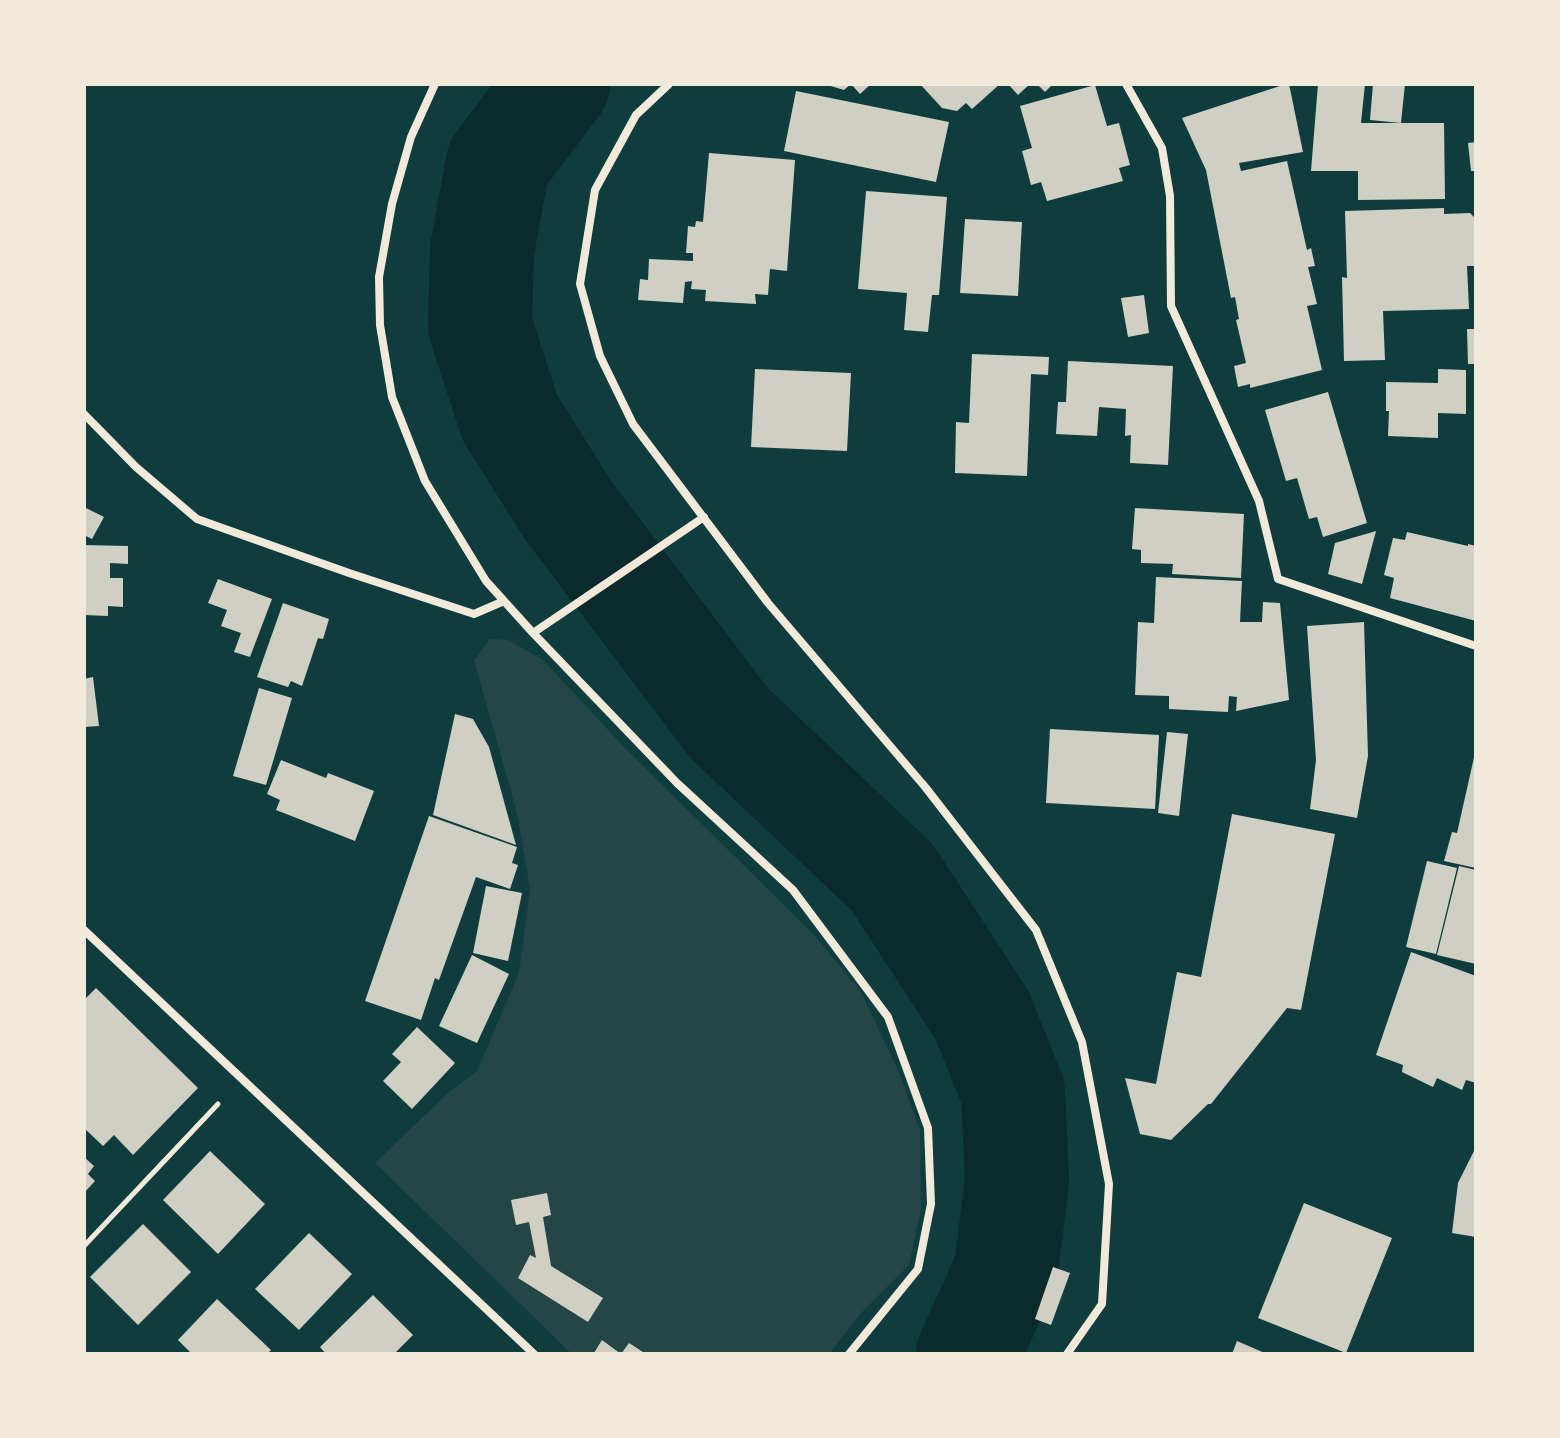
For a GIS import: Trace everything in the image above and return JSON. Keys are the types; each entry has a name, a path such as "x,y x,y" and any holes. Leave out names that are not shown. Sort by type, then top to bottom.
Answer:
{"street":[{"path":"435,84 411,137 392,204 379,277 380,325 392,397 425,481 486,581 677,783 793,890 888,1017 928,1128 931,1204 918,1269 849,1354"},
{"path":"669,84 636,115 595,190 580,284 600,356 633,424 768,603 926,788 1036,930 1082,1042 1109,1184 1102,1304 1067,1354"},
{"path":"1126,84 1162,148 1170,196 1171,306 1259,501 1278,579 1476,646"},
{"path":"85,417 136,467 197,519 474,614 504,601"},
{"path":"533,633 704,517"},
{"path":"84,930 534,1354"}],"path":[{"path":"84,1246 243,1078"}],"shaded area":[{"path":"490,639 508,640 543,660 624,747 812,933 860,990 898,1070 920,1130 921,1209 909,1265 860,1314 829,1354 572,1354 375,1163 449,1092 477,1071 519,973 530,889 517,813 474,660"}],"building":[{"path":"824,84 851,84 844,90"},
{"path":"851,84 871,84 860,94"},
{"path":"920,84 1000,84 972,109 966,103 957,111 942,108"},
{"path":"1008,84 1030,84 1018,95"},
{"path":"1037,84 1053,84 1045,92"},
{"path":"1289,84 1303,152 1239,163 1241,171 1287,161 1307,250 1311,248 1315,266 1308,267 1317,304 1307,306 1322,370 1250,388 1250,384 1238,387 1234,366 1246,363 1236,320 1239,319 1235,297 1231,298 1206,170 1182,118"},
{"path":"1318,84 1365,84 1361,123 1444,123 1445,199 1358,200 1358,171 1311,171"},
{"path":"1373,84 1405,84 1401,123 1370,120"},
{"path":"1095,85 1107,126 1119,123 1130,165 1119,168 1123,181 1047,201 1041,182 1031,185 1022,151 1032,148 1020,106"},
{"path":"796,91 949,122 936,182 784,151"},
{"path":"1476,142 1476,171 1471,171 1468,143"},
{"path":"709,153 795,160 787,271 770,269 768,295 755,294 756,304 705,301 706,290 691,289 692,281 685,282 683,303 638,300 640,279 648,280 649,259 693,261 693,253 686,253 688,226 695,227 696,221 703,222"},
{"path":"866,191 947,197 939,295 932,295 928,332 904,330 907,293 858,289"},
{"path":"1444,208 1444,214 1470,213 1476,219 1476,266 1467,266 1469,309 1383,311 1385,360 1344,361 1342,277 1347,278 1345,211"},
{"path":"965,219 1022,222 1018,296 960,293"},
{"path":"1144,295 1149,333 1128,337 1121,298"},
{"path":"1467,329 1476,329 1476,364 1468,364"},
{"path":"972,354 1049,357 1048,375 1031,374 1027,476 955,473 956,422 969,423"},
{"path":"1068,361 1173,366 1168,465 1130,463 1131,435 1125,436 1126,409 1099,407 1097,436 1056,434 1058,402 1066,402"},
{"path":"755,369 851,373 847,451 751,447"},
{"path":"1438,369 1466,370 1466,414 1438,413 1438,438 1388,436 1386,382 1438,383"},
{"path":"1328,392 1367,523 1323,537 1317,517 1309,519 1297,478 1286,481 1265,410"},
{"path":"84,507 104,517 92,539 84,535"},
{"path":"1135,508 1244,514 1241,578 1172,574 1173,564 1141,563 1141,550 1132,549"},
{"path":"1376,531 1362,584 1328,574 1335,543"},
{"path":"1407,532 1476,546 1476,621 1390,598 1394,578 1384,575 1393,538 1405,540"},
{"path":"84,545 128,546 128,564 110,563 110,578 123,578 123,607 108,606 108,616 84,615"},
{"path":"1156,577 1242,581 1240,622 1262,622 1263,602 1280,603 1289,700 1236,711 1237,697 1229,696 1228,712 1169,709 1169,696 1135,695 1138,622 1154,623"},
{"path":"218,579 272,599 250,657 234,652 241,633 221,626 227,610 208,603"},
{"path":"283,603 329,619 323,639 318,638 302,686 291,681 288,687 257,677"},
{"path":"1364,622 1368,756 1357,818 1310,809 1316,760 1307,626"},
{"path":"93,677 99,726 84,727 84,679"},
{"path":"259,688 292,698 266,785 233,776"},
{"path":"455,714 473,719 489,747 516,845 433,815"},
{"path":"1050,729 1159,735 1155,809 1046,803"},
{"path":"1167,732 1188,734 1179,816 1158,813"},
{"path":"1475,753 1476,868 1444,861 1452,832 1457,833"},
{"path":"281,760 326,778 328,773 374,791 355,841 276,810 280,800 267,794"},
{"path":"1232,814 1335,834 1301,1010 1287,1008 1211,1104 1171,1140 1140,1134 1125,1078 1156,1084 1177,972 1201,977"},
{"path":"429,816 517,847 512,863 518,865 510,889 476,877 439,980 435,978 421,1020 365,1001"},
{"path":"1427,861 1457,868 1436,954 1406,947"},
{"path":"1459,866 1476,870 1476,964 1437,955"},
{"path":"486,886 522,893 508,961 473,953"},
{"path":"1411,952 1476,976 1476,1083 1466,1080 1462,1090 1437,1078 1433,1087 1402,1072 1403,1065 1376,1055"},
{"path":"472,955 509,974 477,1043 439,1026"},
{"path":"96,988 198,1088 133,1155 114,1135 103,1146 84,1128 84,1000"},
{"path":"417,1027 455,1063 412,1109 383,1081 401,1062 392,1054"},
{"path":"1476,1147 1476,1237 1452,1233 1458,1183"},
{"path":"210,1151 265,1204 218,1254 163,1200"},
{"path":"84,1157 94,1166 88,1174 95,1181 84,1193"},
{"path":"547,1193 551,1215 543,1217 551,1266 603,1298 588,1322 518,1278 530,1255 536,1258 529,1222 516,1225 511,1200"},
{"path":"1304,1203 1392,1238 1346,1353 1258,1318"},
{"path":"143,1224 191,1272 138,1325 90,1277"},
{"path":"309,1233 352,1274 299,1330 255,1289"},
{"path":"1053,1267 1070,1273 1051,1325 1035,1319"},
{"path":"373,1295 413,1335 394,1354 326,1354 320,1347"},
{"path":"217,1299 271,1350 267,1354 192,1354 178,1340"},
{"path":"602,1340 621,1354 595,1354"},
{"path":"1237,1341 1267,1354 1232,1354"},
{"path":"629,1343 646,1354 621,1354"}],"waterway":[{"path":"558,84 498,163 482,250 480,326 510,418 568,510 729,723 892,877 982,1015 1013,1092 1017,1180 1006,1270 968,1354"}]}
